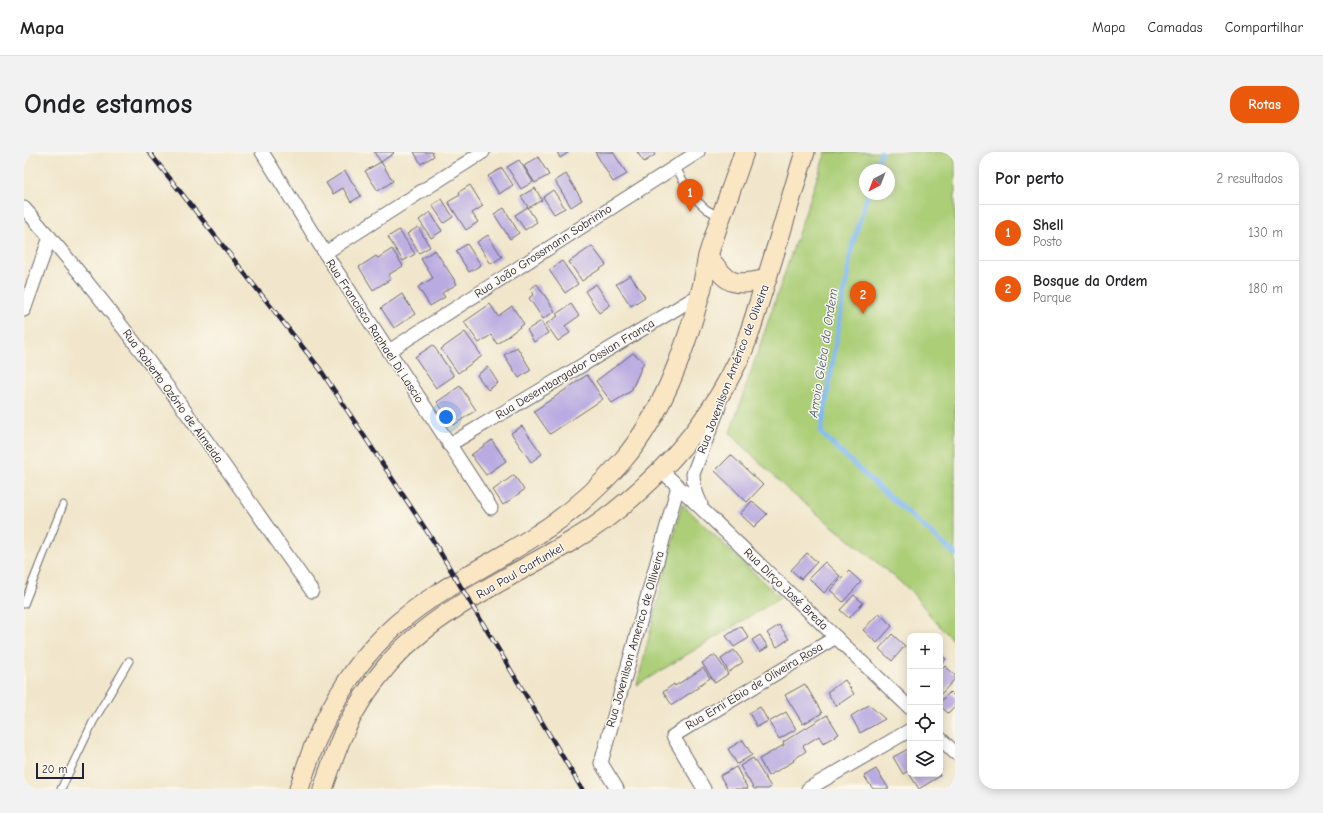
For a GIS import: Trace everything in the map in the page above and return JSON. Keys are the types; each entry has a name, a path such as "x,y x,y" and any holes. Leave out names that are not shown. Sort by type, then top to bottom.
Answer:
{"main road":[{"path":"701,294 708,256 744,152"},
{"name":"Rua Jovenilson Américo de Oliveira","path":"736,366 767,279 805,152"},
{"path":"708,256 719,272 734,283 748,284 767,279"},
{"name":"Rua Paul Garfunkel","path":"299,789 315,743 334,705 349,679 380,640 397,624 425,602 536,536 563,516 604,482 625,458 644,431 660,404 673,375 701,294"},
{"name":"Rua Paul Garfunkel","path":"323,789 337,748 356,709 386,667 404,648 436,622 464,604 600,524 642,489 661,470 695,430 712,406 736,366"}],"street":[{"path":"325,253 483,152"},
{"name":"Rua João Grossmann Sobrinho","path":"389,351 698,152"},
{"name":"Rua Francisco Raphael Di Lascio","path":"266,153 325,253 491,508"},
{"name":"Rua Roberto Ozório de Almeida","path":"24,208 103,301 145,356 312,591"},
{"path":"24,310 50,237"},
{"name":"Rua Desembargador Ossian França","path":"449,445 701,294"},
{"name":"Rua Jovenilson Américo de Oliveira","path":"707,514 696,496 693,484 693,474 736,366"},
{"name":"Rua Dirço José Breda","path":"661,470 907,705"},
{"name":"Rua Jovenilson Americo de Olliveira","path":"617,789 600,763 678,486"},
{"name":"Rua Erni Ebio de Oliveira Rosa","path":"704,789 673,736 836,637"},
{"path":"808,789 907,732"},
{"path":"943,741 955,753"}],"lane":[{"path":"675,166 692,196 706,208 722,218"},
{"path":"24,604 63,505"},
{"path":"61,789 93,722 129,661"}],"green space":[{"path":"826,152 955,152 955,642 933,619 911,591 788,490 730,433"},
{"path":"682,504 780,598 637,685"}],"building":[{"path":"374,152 393,152 394,153 381,162"},
{"path":"414,152 432,152 434,156 421,164"},
{"path":"557,152 569,152 560,158"},
{"path":"595,152 613,152 627,174 613,182"},
{"path":"637,152 653,152 655,155 644,162"},
{"path":"538,157 549,175 535,183 524,166"},
{"path":"519,160 533,182 521,189 507,167"},
{"path":"381,162 393,181 378,191 365,171"},
{"path":"502,168 513,185 499,194 488,176"},
{"path":"345,171 361,196 351,202 343,188 333,194 326,183"},
{"path":"566,174 582,200 571,207 555,181"},
{"path":"470,185 483,206 472,213 478,222 466,230 448,202 460,195 459,192"},
{"path":"535,188 542,200 528,208 537,222 525,230 515,215 528,207 521,196"},
{"path":"553,190 565,208 554,214 543,197"},
{"path":"442,199 453,217 444,223 432,205"},
{"path":"504,208 519,233 510,239 494,214"},
{"path":"430,212 442,231 431,238 419,220"},
{"path":"418,227 430,247 419,253 407,234"},
{"path":"399,230 415,254 403,261 388,237"},
{"path":"488,235 502,257 491,264 477,242"},
{"path":"467,244 481,265 469,272 456,251"},
{"path":"592,246 606,265 582,281 569,262"},
{"path":"392,249 403,266 388,275 391,279 373,290 359,267 376,256 378,258"},
{"path":"435,250 457,284 442,293 445,297 430,306 418,287 433,278 421,259"},
{"path":"562,261 578,284 565,293 549,270"},
{"path":"630,275 645,297 631,306 616,284"},
{"path":"537,284 555,311 543,319 529,298 534,294 530,289"},
{"path":"596,284 610,305 599,313 585,291"},
{"path":"402,294 415,314 394,328 381,308"},
{"path":"490,304 498,316 512,306 524,324 497,344 491,335 479,343 464,322"},
{"path":"571,304 579,316 565,326 570,333 558,341 546,324 558,316 556,314"},
{"path":"541,321 548,333 534,342 527,330"},
{"path":"465,332 482,356 458,373 441,349"},
{"path":"433,345 454,376 436,388 415,357"},
{"path":"517,347 531,370 519,378 504,355"},
{"path":"633,353 644,362 631,391 612,403 596,381"},
{"path":"488,367 498,383 488,390 477,375"},
{"path":"587,375 603,399 550,434 534,411"},
{"path":"460,386 476,410 454,425 437,402"},
{"path":"522,426 542,454 531,462 511,433"},
{"path":"492,440 506,461 486,475 471,455"},
{"path":"731,455 763,485 747,502 715,471"},
{"path":"514,475 524,490 503,505 493,490"},
{"path":"752,501 767,514 754,527 740,514"},
{"path":"807,553 817,562 801,579 791,570"},
{"path":"825,562 840,576 824,593 809,578"},
{"path":"849,571 861,582 843,602 830,590"},
{"path":"854,595 863,603 849,618 840,610"},
{"path":"879,613 892,626 877,643 863,630"},
{"path":"779,625 789,639 777,647 767,633"},
{"path":"741,626 749,638 734,647 726,636"},
{"path":"892,634 905,646 892,661 879,649"},
{"path":"760,635 768,647 760,652 752,640"},
{"path":"734,650 743,662 729,672 721,659"},
{"path":"715,655 728,674 715,683 702,663"},
{"path":"945,666 955,675 955,679 943,692 943,669"},
{"path":"703,668 710,678 672,705 663,692 674,684 675,686"},
{"path":"845,680 854,694 836,706 827,692"},
{"path":"805,684 822,713 803,724 785,695"},
{"path":"950,692 955,697 955,706 948,713 943,709 943,699"},
{"path":"869,705 885,719 860,733 851,716"},
{"path":"760,707 768,721 757,727 749,713"},
{"path":"786,712 796,729 779,739 769,722"},
{"path":"827,715 839,734 823,743 819,736 803,746 806,751 793,760 794,761 768,776 759,759 784,745 783,742"},
{"path":"743,740 752,755 737,764 728,749"},
{"path":"907,750 907,772 903,774 893,757"},
{"path":"753,758 771,787 768,789 754,789 740,766"},
{"path":"736,767 748,789 728,789 720,776"},
{"path":"876,769 889,789 873,789 864,776"},
{"path":"911,777 938,777 919,789"},
{"path":"952,782 955,785 955,789 945,789"}],"waterway":[{"name":"Arroio Gleba da Ordem","path":"877,164 881,152"},
{"name":"Arroio Gleba da Ordem","path":"866,200 852,246 821,433 875,484 955,554"}],"railway":[{"path":"149,152 320,369 434,542 582,789"}],"place":[{"name":"Shell","path":"690,212"},
{"name":"Bosque da Ordem","path":"863,314"}]}
